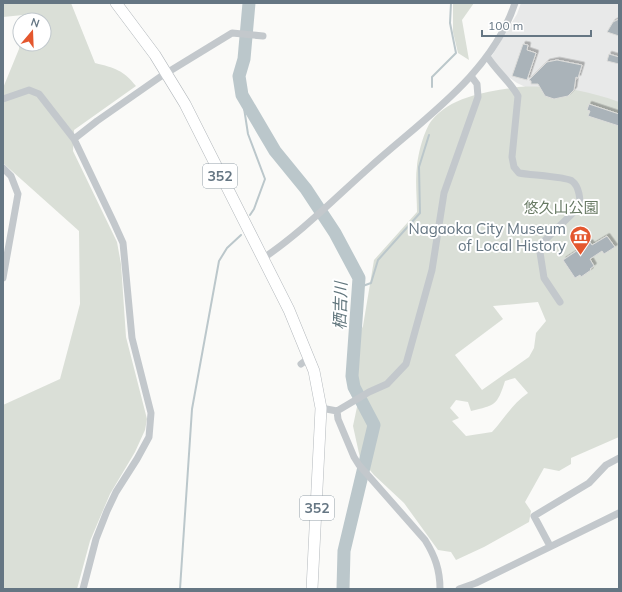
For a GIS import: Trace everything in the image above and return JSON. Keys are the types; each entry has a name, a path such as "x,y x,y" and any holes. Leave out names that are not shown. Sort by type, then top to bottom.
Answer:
{"highway":[{"name":"352","path":"116,3 155,56 185,104 289,310 305,361 314,371 321,408 312,589"}],"street":[{"path":"262,259 280,247 471,76 487,56 501,34 515,3"},
{"path":"74,139 97,121 166,74 232,33 263,36"},
{"path":"487,56 500,74 513,87 518,96 512,157 514,167 520,173 564,178 572,181 577,188 581,202 579,207 539,246 544,278 560,302"},
{"path":"321,408 337,411 369,392 387,384 406,364 432,270 444,193 478,97 477,84 471,76"},
{"path":"3,98 29,90 35,91 58,117 74,139 123,243 132,338 151,413 148,437 137,460 116,492 96,539 83,589"},
{"path":"3,168 11,176 18,194 3,278"},
{"path":"337,411 338,419 354,457 359,465 374,480 425,540 433,553 440,574 440,589"},
{"path":"550,546 534,516 589,483 606,465 619,458"},
{"path":"459,589 476,583 619,513"}],"shaded area":[{"path":"521,3 619,3 619,132 517,83 500,71 490,59 517,14"}],"green space":[{"path":"3,3 71,3 95,63 118,70 127,76 136,86 74,130 73,151 117,242 121,264 126,337 147,419 145,430 135,452 110,494 90,541 77,589 3,589 3,405 60,379 80,304 79,231 3,163 3,88 18,52 52,52 52,12 12,12 12,16 3,17"},
{"path":"453,3 474,3 462,20 469,60 458,53 453,32"},
{"name":"悠久山公園","path":"518,87 570,89 594,94 619,102 619,437 571,458 571,464 559,471 544,468 525,502 531,511 529,522 484,547 456,560 451,552 438,550 404,503 374,475 360,458 353,426 357,407 359,335 363,326 374,260 417,212 416,177 418,161 422,142 429,124 440,112 460,100 483,93","holes":["538,302 546,321 536,333 534,348 529,357 482,390 455,355 503,319 493,306","515,378 528,393 513,406 492,432 466,436 452,421 459,418 450,408 456,400 468,402 471,411 485,407 497,400 505,381"]}],"building":[{"path":"619,19 619,36 607,32 613,22"},
{"path":"523,44 528,45 527,50 536,53 527,80 512,76"},
{"path":"609,54 619,57 619,64 607,61"},
{"path":"557,60 582,65 578,78 576,77 574,90 568,96 554,99 545,96 538,84 531,84 531,81 529,80 547,62"},
{"path":"589,104 619,114 619,126 588,116 590,111 587,110"},
{"name":"Nagaoka City Museum of Local History","path":"607,236 615,247 604,254 602,251 590,259 594,266 590,269 591,270 581,277 580,275 575,278 563,260 590,242 592,245"}],"waterway":[{"name":"栖吉川","path":"249,3 244,59 239,76 242,95 275,151 306,189 335,233 359,278 352,376 354,387 374,425 344,551 343,589"},
{"path":"432,87 432,77 456,53 450,23 451,3"},
{"path":"242,95 248,134 265,179 254,209 250,215"},
{"path":"360,287 371,283 378,260 420,213 419,167 429,135"},
{"path":"180,589 192,409 219,261 227,248 241,235"}],"place":[{"name":"Nagaoka City Museum of Local History","path":"581,256"}]}
